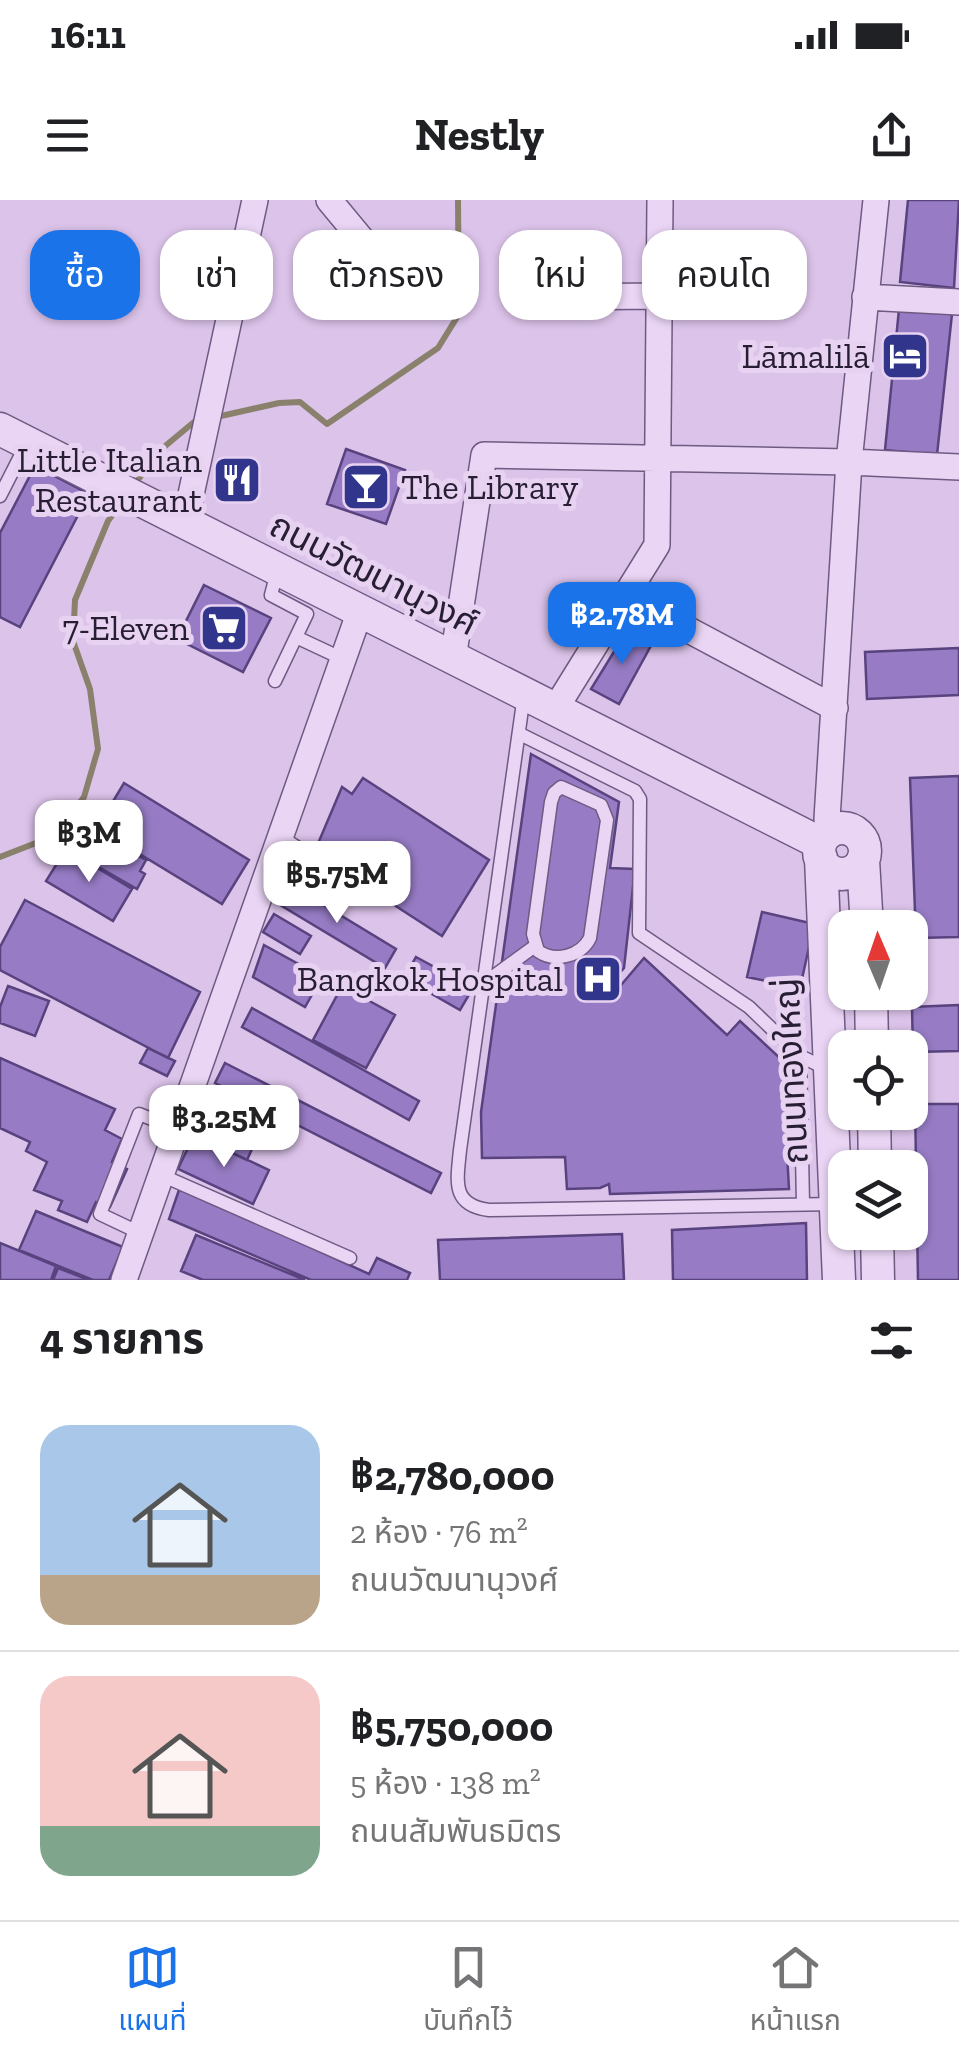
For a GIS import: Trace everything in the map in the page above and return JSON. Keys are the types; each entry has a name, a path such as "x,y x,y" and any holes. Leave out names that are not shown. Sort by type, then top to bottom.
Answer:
{"street":[{"path":"185,522 255,200"},
{"path":"330,200 355,230"},
{"path":"660,200 660,230"},
{"path":"823,844 849,462 876,200"},
{"path":"866,297 959,302"},
{"path":"554,711 657,544 660,320"},
{"name":"ถนนวัฒนานุวงศ์","path":"14,436 823,844 827,868 844,873 855,870 863,860 866,910"},
{"path":"453,659 484,455 959,467"},
{"path":"625,596 834,708"},
{"path":"124,1280 360,611"},
{"path":"280,844 349,888"},
{"name":"ถนนทองใหญ่","path":"823,844 829,910"},
{"name":"ถนนทองใหญ่","path":"838,1250 839,1280"},
{"path":"877,1250 878,1280"}],"lane":[{"path":"0,496 14,436"},
{"path":"275,681 307,614 271,595 277,570"},
{"path":"296,637 343,659"},
{"path":"524,695 458,1179 463,1200 471,1208 828,1204"},
{"path":"520,734 635,791 640,799 639,933 749,1006 800,1056 828,1070"},
{"path":"562,786 601,804 606,813 590,938 585,947 566,956 544,956 535,946 533,934 551,802 562,786"},
{"path":"483,984 535,946"},
{"path":"800,1056 803,1204"},
{"path":"140,1233 100,1214 139,1114 177,1128"},
{"path":"161,1175 350,1258"}],"building":[{"path":"908,200 959,200 954,288 900,282"},
{"path":"899,309 952,314 937,455 885,450"},
{"name":"The Library","path":"346,449 405,470 386,524 327,504"},
{"path":"35,466 89,494 20,627 0,617 0,533"},
{"name":"7-Eleven","path":"204,585 271,618 243,672 177,639"},
{"path":"628,629 653,642 619,704 591,689"},
{"path":"959,648 959,695 867,699 865,652"},
{"path":"531,754 619,802 610,868 635,869 624,968 609,985 616,991 644,958 727,1035 740,1021 782,1060 789,1189 610,1194 609,1184 567,1189 565,1157 482,1158 481,1112"},
{"path":"959,776 959,937 928,938 928,910 915,910 910,778"},
{"path":"363,778 489,860 442,936 314,853 342,787 352,794"},
{"path":"124,783 249,860 222,904 97,828"},
{"path":"105,837 146,860 140,871 145,874 137,889 90,862"},
{"path":"66,849 132,889 113,921 46,881"},
{"path":"296,860 335,884 323,902 284,878"},
{"path":"289,884 396,949 385,968 277,903"},
{"path":"25,900 200,992 168,1058 0,970 0,947"},
{"path":"762,912 814,924 800,988 747,977"},
{"path":"274,914 311,936 300,954 263,932"},
{"path":"264,945 322,977 305,1007 253,977"},
{"path":"416,957 473,988 460,1010 404,978"},
{"path":"8,986 49,1001 35,1036 0,1023 0,1007"},
{"path":"342,986 395,1015 366,1068 313,1040"},
{"path":"959,1005 959,1051 928,1052 928,1030 913,1030 912,1010 928,1010 928,1006"},
{"path":"252,1008 419,1101 409,1120 242,1027"},
{"path":"148,1048 175,1061 167,1076 140,1063"},
{"path":"0,1058 115,1109 105,1130 122,1139 112,1162 127,1169 110,1207 96,1202 87,1222 58,1210 62,1201 34,1190 47,1162 26,1151 30,1142 0,1128"},
{"path":"225,1063 441,1173 431,1193 215,1083"},
{"path":"212,1095 265,1120 247,1160 194,1135"},
{"path":"928,1104 959,1104 959,1280 918,1280 917,1250 928,1250 928,1150 916,1150 915,1130 928,1130"},
{"path":"194,1135 269,1170 253,1204 178,1169"},
{"path":"180,1187 369,1274 377,1258 410,1273 407,1280 311,1280 169,1219"},
{"path":"36,1211 123,1247 109,1280 93,1280 19,1250"},
{"path":"806,1223 807,1280 673,1280 672,1230"},
{"path":"622,1234 624,1280 440,1280 438,1240"},
{"path":"196,1235 305,1280 203,1280 181,1271"},
{"path":"0,1243 56,1266 51,1280 0,1280"},
{"path":"58,1268 89,1280 53,1280"}],"waterway":[{"path":"212,418 300,402 327,424 438,348 459,314 458,200"},
{"path":"135,484 158,452 200,421"},
{"path":"0,857 54,836 84,797 98,749 90,689 73,641 75,600 108,521 122,502"}],"place":[{"name":"Lāmalilā","path":"905,356"},
{"name":"Little Italian Restaurant","path":"237,480"},
{"name":"The Library","path":"366,487"},
{"name":"7-Eleven","path":"224,628"},
{"name":"Bangkok Hospital","path":"598,979"}]}
